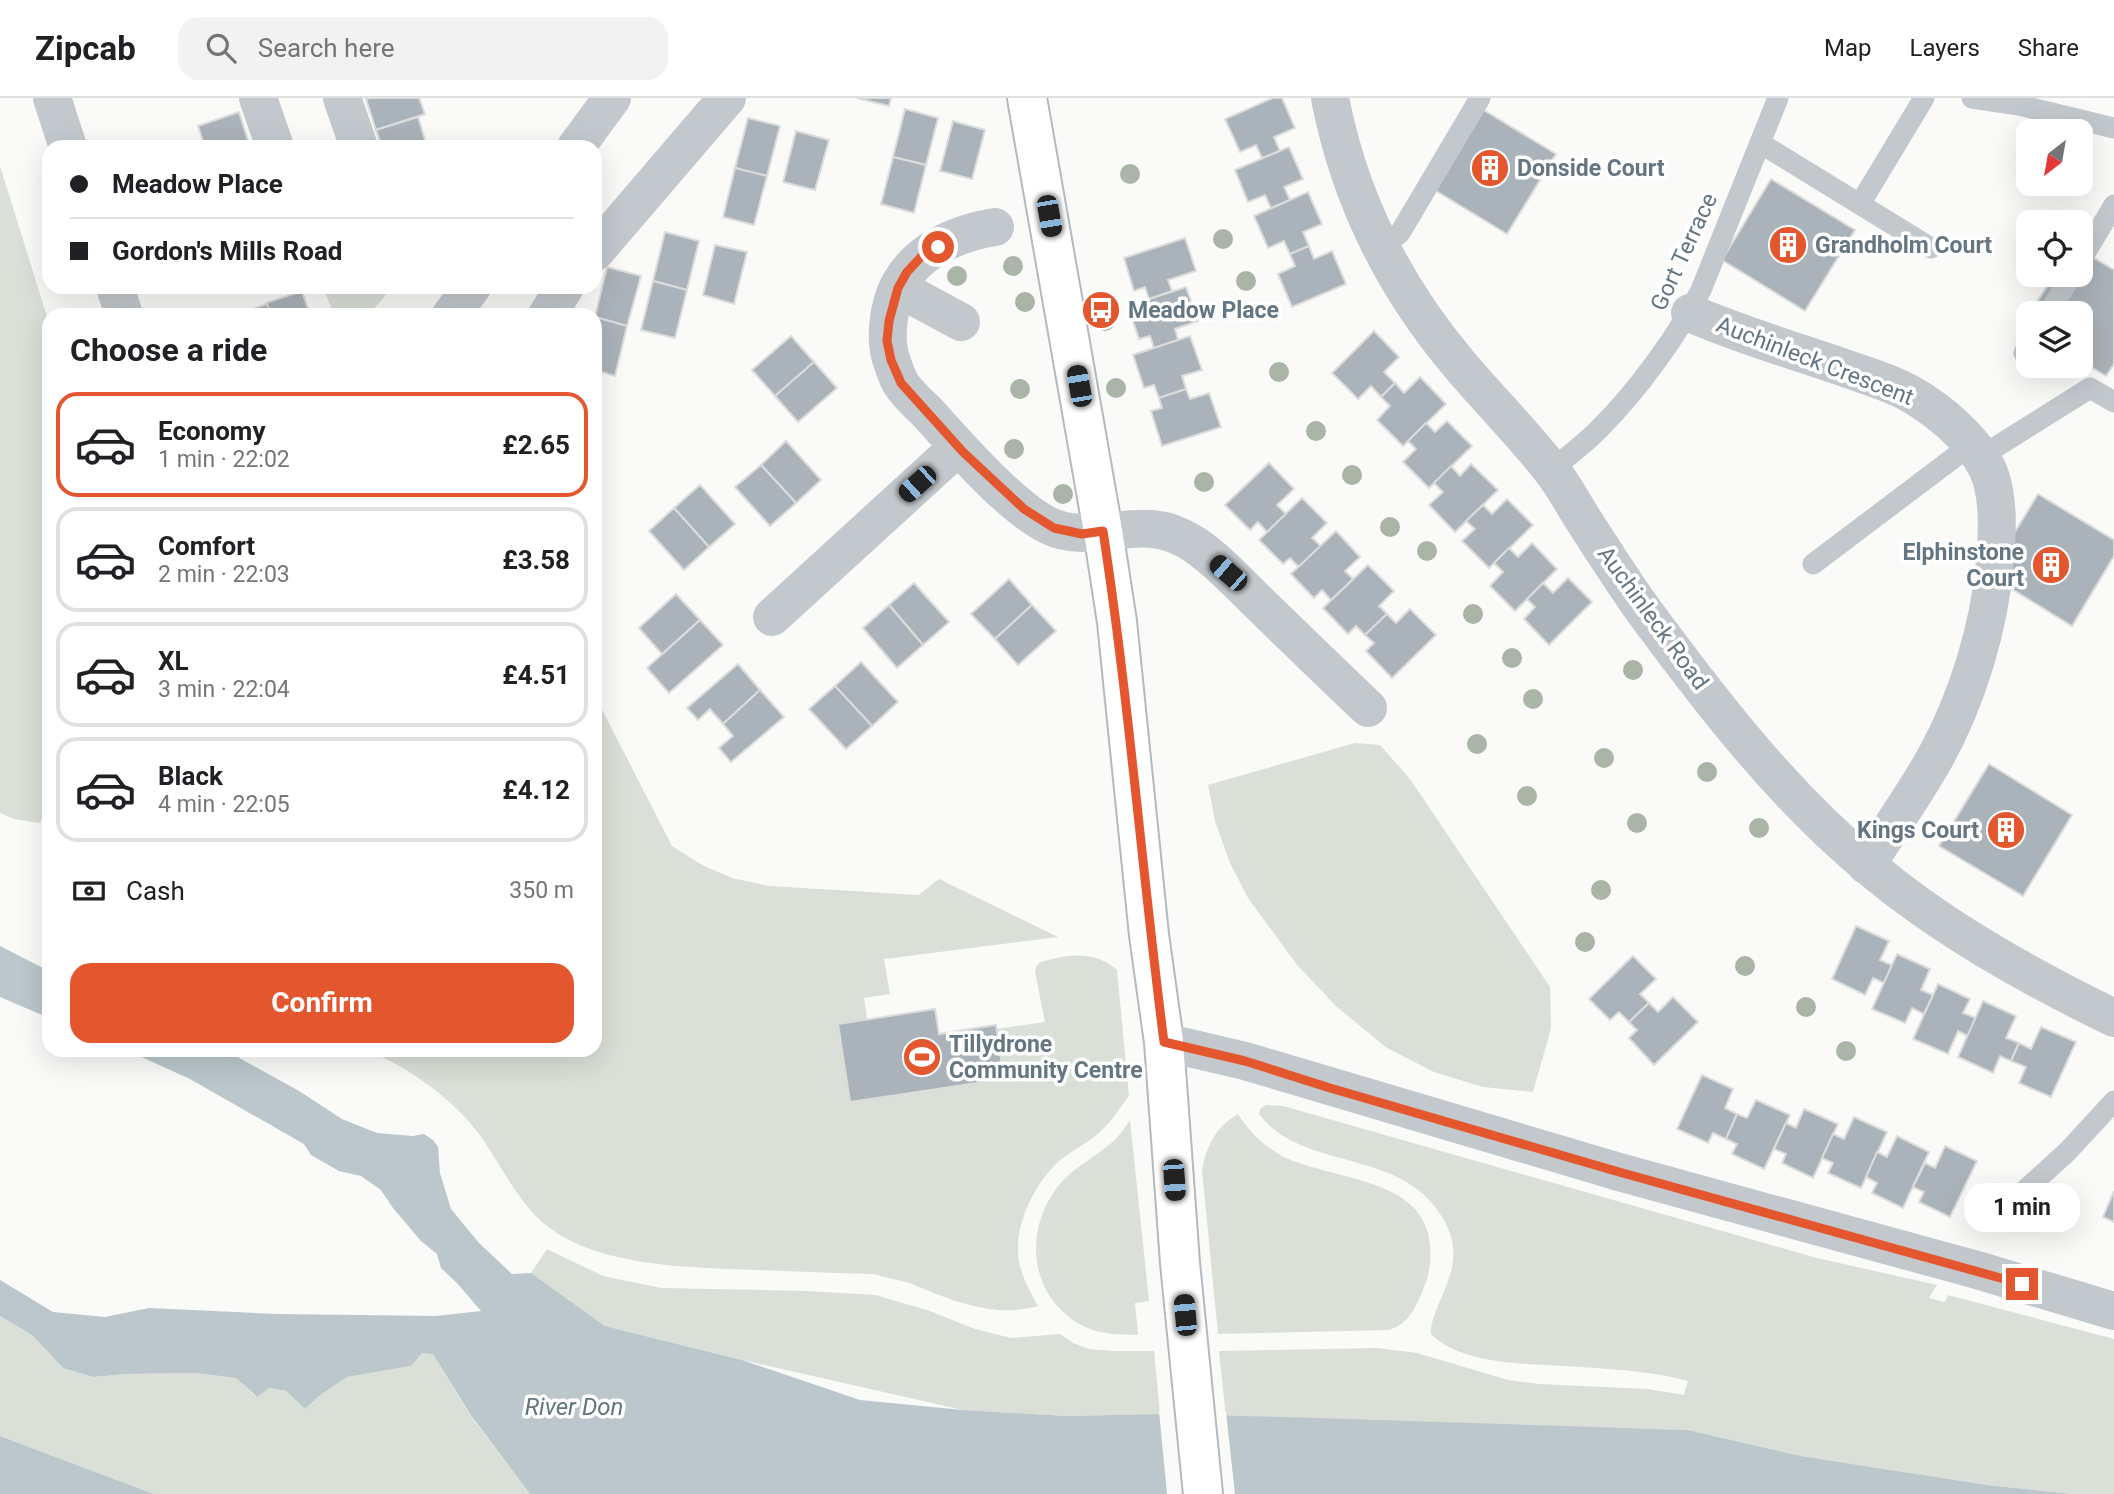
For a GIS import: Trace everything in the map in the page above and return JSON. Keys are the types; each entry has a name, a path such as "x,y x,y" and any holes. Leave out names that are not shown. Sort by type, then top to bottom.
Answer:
{"main road":[{"path":"1027,98 1117,622 1149,935 1164,1042 1180,1263 1203,1494"}],"street":[{"path":"52,98 66,140"},
{"path":"258,98 273,140"},
{"path":"342,98 357,140"},
{"path":"581,140 612,98"},
{"path":"602,244 727,98"},
{"name":"Auchinleck Road","path":"1330,98 1347,165 1359,198 1381,248 1418,310 1457,361 1551,470 1623,581 1691,673 1789,790 1866,865 1917,905 1963,935 2114,1018"},
{"path":"995,227 955,237 921,257 907,272 898,288 889,321 887,341 891,360 901,383 958,447 1024,509 1054,528 1082,534 1129,527 1163,529 1194,544 1228,573 1368,708"},
{"path":"898,288 961,322"},
{"name":"Auchinleck Crescent","path":"1690,313 1740,333 1880,380 1909,394 1946,418 1976,451 1991,477 1997,539 1993,578 1975,659 1962,700 1935,758 1866,865"},
{"path":"772,617 958,447"},
{"path":"1164,1042 1245,1061 1592,1164 1977,1270 2114,1311"}],"lane":[{"path":"1381,248 1400,233 1480,98"},
{"name":"Gort Terrace","path":"1551,470 1583,444 1616,411 1690,313 1778,98"},
{"path":"1860,204 1924,98"},
{"path":"1972,98 2019,105 2114,128"},
{"path":"1760,143 1931,248"},
{"path":"2093,240 2114,205"},
{"path":"1813,564 1976,451 2090,388 2114,402"},
{"path":"2003,1213 2068,1152 2114,1101"}],"shaded area":[{"path":"0,166 44,308 42,308 42,818 40,823 14,819 0,813"},
{"path":"326,294 386,294 375,308 331,308"},
{"path":"602,710 672,846 702,865 732,878 769,886 919,895 939,879 1058,937 884,959 890,994 864,998 867,1019 838,1024 850,1102 1004,1079 996,1029 1045,1022 1036,967 1039,963 1070,956 1099,959 1117,970 1129,1096 1102,1130 1055,1165 1039,1185 1026,1210 1019,1236 1019,1262 1024,1280 1038,1306 999,1310 949,1299 906,1282 873,1274 668,1265 637,1261 579,1245 554,1231 533,1213 482,1138 459,1111 413,1074 382,1057 602,1057"},
{"path":"1355,743 1380,745 1410,779 1550,987 1551,1028 1533,1092 1483,1087 1434,1072 1387,1048 1337,1007 1298,966 1248,898 1230,863 1215,821 1208,785"},
{"path":"1266,1105 1283,1106 1817,1258 1937,1285 1929,1298 1945,1302 1948,1295 2114,1339 2114,1494 2073,1494 1987,1485 1801,1456 1688,1430 1226,1417 1219,1351 1377,1348 1417,1353 1508,1380 1647,1389 1684,1395 1688,1381 1627,1370 1494,1360 1476,1357 1443,1344 1431,1334 1431,1327 1453,1261 1452,1240 1444,1220 1426,1197 1404,1181 1379,1169 1301,1145 1278,1132 1259,1114 1260,1109"},
{"path":"1238,1114 1258,1138 1284,1157 1373,1184 1394,1193 1412,1206 1424,1223 1430,1245 1430,1261 1428,1277 1418,1301 1402,1323 1389,1330 1218,1334 1202,1170 1214,1138 1230,1119"},
{"path":"1130,1120 1149,1301 1135,1303 1138,1335 1098,1331 1085,1327 1066,1315 1042,1282 1036,1243 1047,1203 1059,1185 1112,1142"},
{"path":"547,1249 603,1276 661,1288 875,1295 927,1310 975,1329 1011,1338 1060,1334 1089,1349 1154,1351 1160,1414 1066,1416 963,1410 605,1326 531,1273"},
{"path":"0,1316 32,1335 63,1368 93,1377 195,1373 236,1378 256,1397 269,1388 286,1391 305,1409 347,1377 410,1366 422,1353 433,1354 470,1415 530,1494 154,1494 0,1436"}],"water":[{"path":"0,946 42,967 42,1015 0,997"},
{"name":"River Don","path":"141,1057 238,1057 299,1091 342,1119 377,1133 413,1136 424,1134 438,1147 440,1173 451,1209 479,1243 512,1274 531,1273 605,1326 742,1360 860,1400 1066,1416 1160,1414 1688,1430 1801,1456 1987,1485 2073,1494 530,1494 470,1414 433,1354 422,1353 411,1366 347,1377 305,1409 286,1391 269,1388 257,1397 236,1378 195,1373 93,1377 63,1368 32,1335 0,1316 0,1280 53,1312 105,1317 149,1308 278,1314 436,1316 481,1311 441,1268 437,1254 421,1241 381,1190 361,1176 339,1171 311,1155 304,1144 190,1079"},
{"path":"0,1436 154,1494 0,1494"}],"pier":[{"path":"1159,1411 1226,1412 1235,1494 1167,1494"}],"building":[{"path":"419,98 425,114 376,130 366,99"},
{"path":"857,98 891,98 889,106"},
{"path":"1273,98 1282,98 1295,128 1274,137 1280,151 1262,158 1256,145 1240,152 1225,119"},
{"name":"Donside Court","path":"1472,103 1556,154 1507,234 1423,183"},
{"path":"905,109 938,118 926,165 893,157"},
{"path":"239,112 248,140 203,140 198,126"},
{"path":"418,117 425,140 380,140 376,130"},
{"path":"748,118 780,126 767,176 735,168"},
{"path":"953,121 985,130 972,179 940,171"},
{"path":"796,131 829,140 815,190 783,182"},
{"path":"1289,147 1303,179 1284,187 1290,200 1271,208 1265,195 1248,202 1235,170"},
{"path":"893,157 926,165 914,213 881,204"},
{"path":"735,168 767,176 754,225 723,217"},
{"name":"Grandholm Court","path":"1771,179 1855,230 1805,311 1722,260"},
{"path":"1308,192 1322,224 1303,232 1309,246 1290,254 1284,241 1268,248 1254,216"},
{"path":"665,232 699,241 687,290 653,281"},
{"path":"1185,238 1196,271 1168,280 1172,291 1149,299 1145,287 1134,291 1124,258"},
{"path":"715,245 747,252 734,304 703,295"},
{"path":"1309,246 1314,259 1332,251 1346,284 1292,307 1278,274 1295,266 1290,254"},
{"path":"2093,257 2114,270 2114,364 2106,376 2093,368 2093,301 2038,301 2046,287 2093,287"},
{"path":"607,267 641,276 627,326 602,319 602,308 597,308"},
{"path":"653,281 687,290 675,338 641,330"},
{"path":"1186,287 1198,321 1175,329 1178,340 1154,348 1150,336 1139,339 1128,306"},
{"path":"293,294 303,294 308,308 268,308 266,303"},
{"path":"602,319 627,326 615,376 602,372"},
{"path":"1374,331 1399,357 1384,372 1395,383 1381,397 1371,386 1358,399 1332,373"},
{"path":"791,336 814,362 775,396 752,370"},
{"path":"1190,336 1202,370 1182,376 1186,389 1159,398 1154,385 1144,388 1133,355"},
{"path":"814,362 837,388 798,422 775,396"},
{"path":"1420,377 1446,404 1403,446 1377,420 1390,406 1381,397 1395,383 1404,393"},
{"path":"1186,389 1190,399 1209,393 1221,427 1162,446 1151,411 1162,408 1159,398"},
{"path":"1447,421 1472,446 1429,488 1403,462 1416,449 1408,441 1426,423 1435,432"},
{"path":"786,441 821,480 796,503 761,465"},
{"path":"1269,463 1294,489 1277,505 1286,514 1267,532 1258,522 1250,530 1225,505"},
{"path":"1471,464 1498,490 1455,532 1429,505 1443,492 1434,483 1451,466 1460,476"},
{"path":"761,465 796,503 770,526 735,487"},
{"path":"700,485 735,524 709,547 674,508"},
{"name":"Elphinstone Court","path":"2038,494 2114,540 2114,556 2072,626 1989,575"},
{"path":"1302,498 1327,523 1312,538 1321,546 1299,567 1290,558 1283,564 1259,540"},
{"path":"1507,499 1533,525 1489,568 1462,541 1475,529 1466,521 1483,505 1492,514"},
{"path":"674,508 709,547 684,570 649,531"},
{"path":"1336,531 1360,557 1345,571 1353,579 1331,600 1322,590 1314,598 1291,574"},
{"path":"1532,543 1557,569 1515,611 1490,586 1503,572 1494,563 1509,548 1518,557"},
{"path":"1368,565 1394,591 1379,606 1387,614 1365,635 1356,626 1348,634 1323,608"},
{"path":"1568,578 1592,602 1549,645 1524,619 1535,607 1527,599 1543,583 1553,593"},
{"path":"1009,579 1032,605 995,639 971,614"},
{"path":"914,583 949,622 923,645 889,605"},
{"path":"676,594 700,620 662,654 639,628"},
{"path":"889,605 923,645 897,668 863,628"},
{"path":"1032,605 1056,631 1018,665 995,639"},
{"path":"1410,609 1436,635 1392,678 1366,651 1374,643 1365,635 1387,614 1396,623"},
{"path":"700,620 723,645 669,693 647,668"},
{"path":"861,662 898,702 872,726 835,686"},
{"path":"738,664 760,690 723,724 710,709 698,720 687,708"},
{"path":"835,686 872,726 846,749 809,709"},
{"path":"760,690 784,717 731,762 719,748 733,736 723,724"},
{"name":"Kings Court","path":"1989,764 2072,815 2023,896 1939,846"},
{"path":"1856,926 1889,941 1880,960 1892,965 1884,983 1873,978 1865,995 1832,979"},
{"path":"1897,954 1930,969 1921,990 1933,995 1924,1014 1912,1008 1905,1023 1872,1009"},
{"path":"1633,956 1656,979 1640,994 1649,1003 1629,1022 1619,1012 1610,1020 1589,999"},
{"path":"1938,984 1970,999 1963,1013 1976,1018 1968,1036 1958,1031 1948,1054 1913,1039"},
{"path":"1673,997 1698,1022 1654,1065 1629,1038 1637,1030 1629,1022 1649,1003 1658,1012"},
{"path":"1983,1001 2016,1016 2006,1038 2019,1043 2011,1061 2000,1056 1993,1073 1958,1057"},
{"name":"Tillydrone Community Centre","path":"935,1009 939,1034 996,1025 1004,1079 850,1102 838,1024"},
{"path":"2041,1027 2076,1042 2051,1097 2019,1083 2026,1067 2011,1061 2019,1043 2031,1049"},
{"path":"1702,1075 1733,1089 1725,1108 1737,1114 1726,1139 1713,1133 1708,1143 1677,1129"},
{"path":"1756,1100 1790,1115 1764,1169 1732,1154 1737,1144 1726,1139 1737,1114 1747,1118"},
{"path":"1804,1109 1838,1124 1813,1178 1782,1163 1786,1154 1774,1149 1786,1123 1796,1128"},
{"path":"1854,1117 1887,1132 1861,1188 1828,1173 1833,1163 1822,1158 1833,1134 1844,1139"},
{"path":"1897,1136 1929,1152 1903,1208 1872,1193 1877,1183 1866,1177 1877,1152 1887,1157"},
{"path":"1945,1146 1977,1161 1950,1217 1919,1202 1924,1192 1913,1187 1925,1163 1935,1168"},
{"path":"2114,1191 2114,1222 2103,1217"}],"place":[{"name":"Donside Court","path":"1490,168"},
{"name":"Grandholm Court","path":"1788,245"},
{"name":"Meadow Place","path":"1101,310"},
{"name":"Elphinstone Court","path":"2051,565"},
{"name":"Kings Court","path":"2006,830"},
{"name":"Tillydrone Community Centre","path":"922,1057"}],"route":[{"path":"938,247 921,257 907,272 898,288 889,321 887,341 891,360 901,383 963,452 1024,509 1054,528 1082,534 1103,531 1117,622 1149,935 1164,1042 1245,1061 1619,1172 2022,1284"}]}
